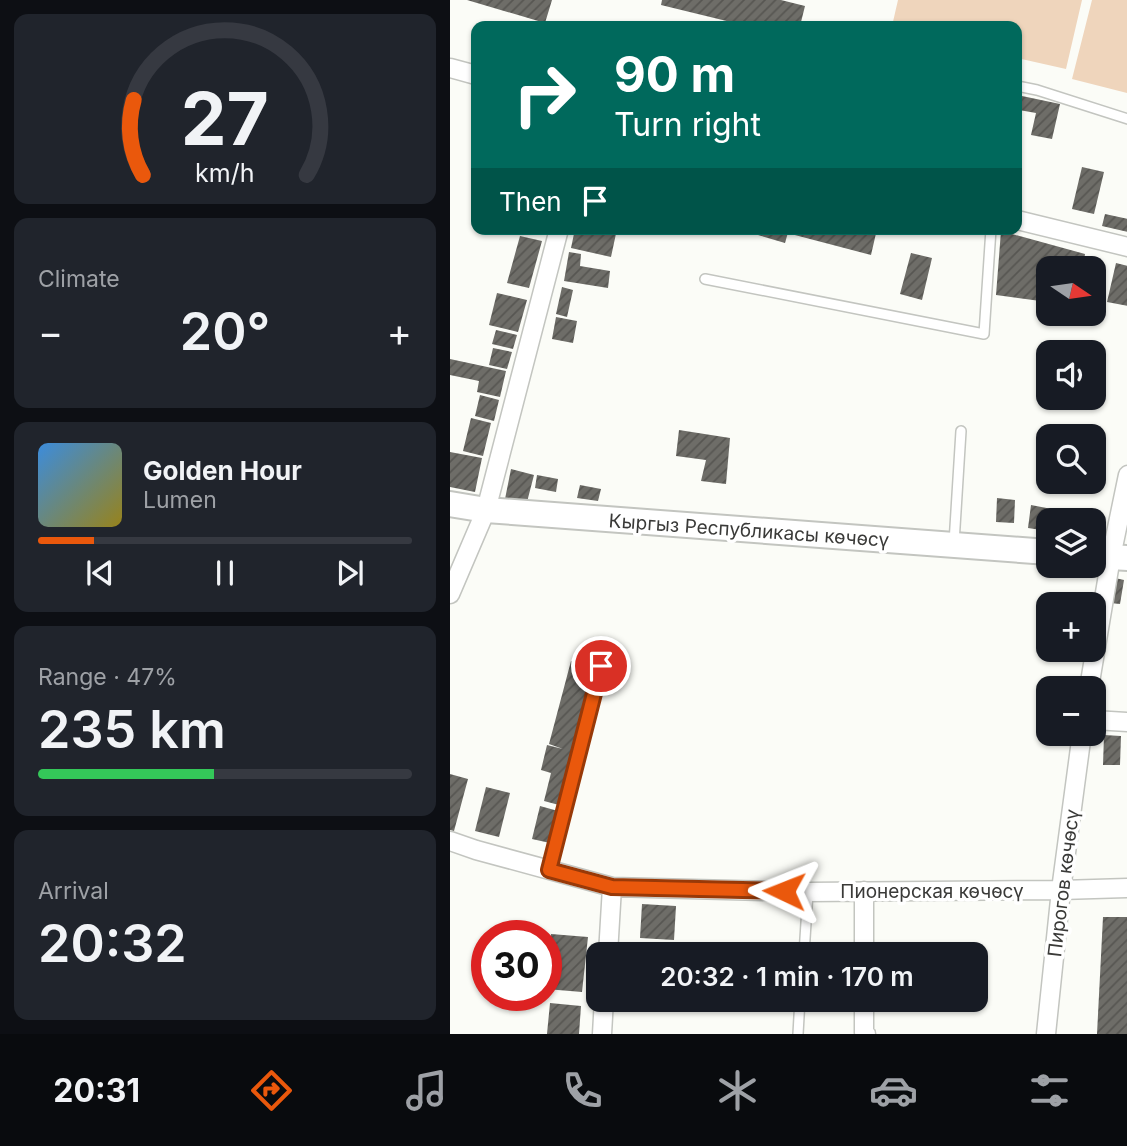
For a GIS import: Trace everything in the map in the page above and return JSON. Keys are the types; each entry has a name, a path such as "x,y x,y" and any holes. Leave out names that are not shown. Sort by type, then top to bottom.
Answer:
{"main road":[{"name":"Кыргыз Республикасы көчөсү","path":"450,505 486,510 1036,551"}],"street":[{"path":"450,68 471,74"},
{"path":"1022,221 1127,247"},
{"path":"450,594 486,510 557,235"},
{"path":"1091,676 1127,475"},
{"path":"1106,721 1127,722"},
{"name":"Пирогов көчөсү","path":"1046,1034 1061,890 1080,746"},
{"name":"Пионерская көчөсү","path":"450,841 612,887 808,892 1127,888"},
{"path":"609,942 612,887"},
{"path":"864,891 864,942"},
{"path":"602,1034 604,1012"},
{"path":"864,1012 866,1034"}],"lane":[{"path":"1022,87 1127,119"},
{"path":"705,279 984,334 991,235"},
{"path":"953,545 961,431"},
{"path":"549,870 601,666"},
{"path":"805,942 808,892"},
{"path":"798,1034 800,1012"}],"shaded area":[{"path":"898,0 1082,0 1066,69 1022,59 1022,21 893,21"},
{"path":"1092,0 1127,0 1127,93 1072,79"}],"building":[{"path":"467,0 552,0 546,21"},
{"path":"662,0 781,0 805,6 801,21 727,21 661,5"},
{"path":"1022,96 1060,104 1052,139 1031,135 1036,113 1022,111"},
{"path":"1082,167 1104,172 1094,214 1072,209"},
{"path":"1105,214 1128,219 1128,232 1102,226"},
{"path":"574,235 616,235 611,257 571,248"},
{"path":"758,235 787,235 785,243"},
{"path":"795,235 876,235 871,255"},
{"path":"1001,235 1016,235 1085,254 1036,256 1036,300 996,295"},
{"path":"520,236 542,241 529,288 507,283"},
{"path":"569,252 581,254 580,266 610,271 608,288 564,281"},
{"path":"911,253 932,258 922,300 900,294"},
{"path":"1116,263 1128,266 1128,306 1107,302"},
{"path":"562,287 573,290 567,317 556,314"},
{"path":"497,293 527,300 518,332 489,325"},
{"path":"556,317 577,321 573,343 552,339"},
{"path":"496,330 517,335 513,349 492,344"},
{"path":"493,348 512,352 507,369 489,365"},
{"path":"450,359 506,371 500,397 477,392 479,381 450,375"},
{"path":"480,395 499,400 494,421 475,416"},
{"path":"471,418 491,423 483,456 463,451"},
{"path":"679,430 730,438 726,484 701,481 706,460 676,456"},
{"path":"450,452 482,458 475,492 450,487"},
{"path":"511,469 534,475 527,502 505,499"},
{"path":"537,475 558,479 556,492 535,488"},
{"path":"580,485 601,489 598,501 577,498"},
{"path":"997,498 1015,500 1014,523 996,522"},
{"path":"1031,505 1046,508 1036,508 1036,529 1028,528"},
{"path":"1115,578 1124,580 1120,604 1110,603"},
{"path":"571,661 595,668 559,805 544,801 551,773 541,770 547,745 563,749 549,744"},
{"path":"1106,735 1121,736 1120,765 1103,765"},
{"path":"450,774 468,779 454,831 450,830"},
{"path":"486,787 510,793 499,837 475,831"},
{"path":"540,806 558,811 550,843 532,839"},
{"path":"642,904 676,906 674,940 640,938"},
{"path":"1103,917 1128,917 1128,1034 1097,1034"},
{"path":"562,935 588,937 582,992 562,990"},
{"path":"562,1004 581,1006 579,1034 547,1034 549,1011 562,1011"}],"route":[{"path":"601,666 549,870 612,887 784,891"}]}
